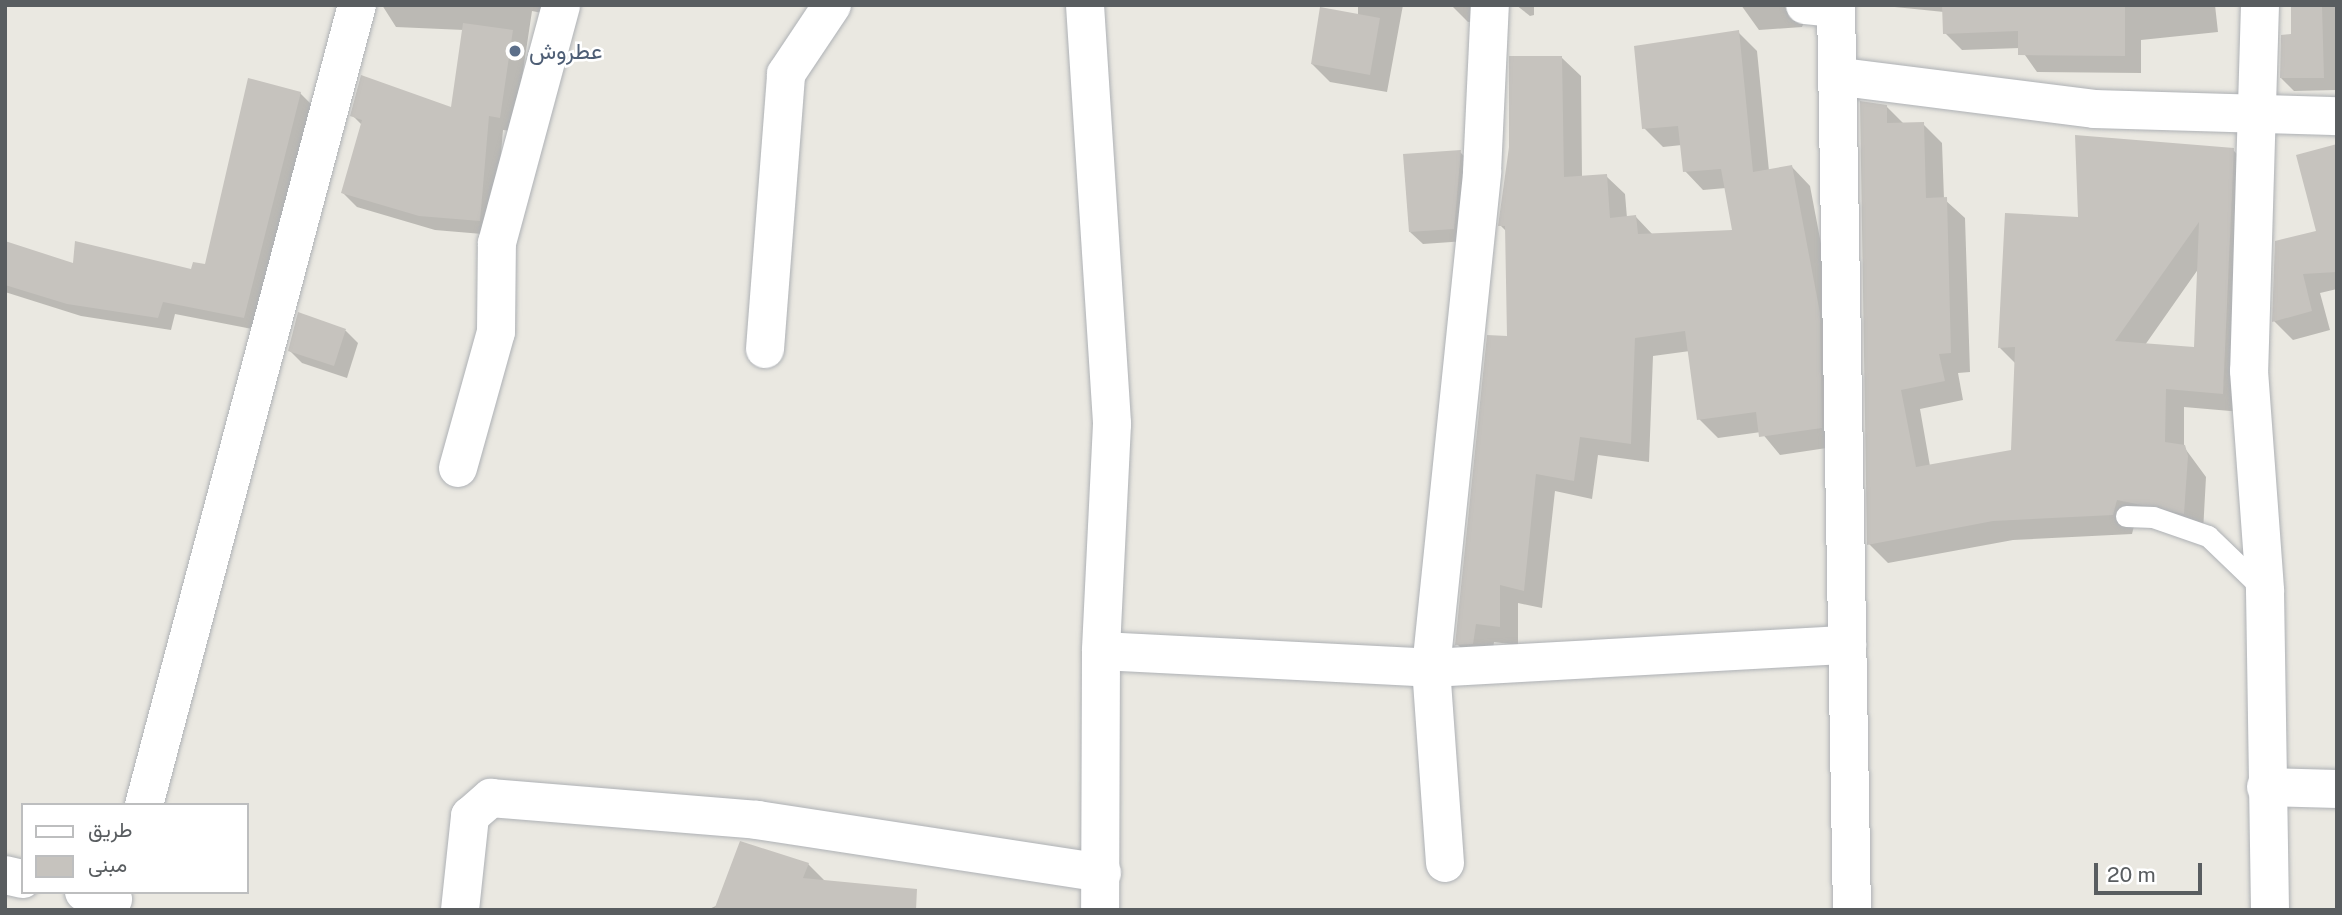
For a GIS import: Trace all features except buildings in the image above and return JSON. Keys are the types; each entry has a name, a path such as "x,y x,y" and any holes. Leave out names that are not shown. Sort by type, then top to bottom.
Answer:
{"street":[{"path":"145,803 289,239 357,5"},
{"path":"458,468 496,332 497,243 561,5"},
{"path":"765,349 786,74 832,5"},
{"path":"460,910 470,816 491,798 757,820 1101,891 1101,651 1112,424 1085,5"},
{"path":"1445,863 1432,668 1481,185 1490,5"},
{"path":"2260,5 2259,116 2249,372 2265,591 2270,910"},
{"path":"1826,6 1842,77 1852,910"},
{"path":"1842,77 2094,109 2259,116 2337,116"},
{"path":"1101,651 1432,668 1847,645"},
{"path":"2266,787 2337,789"}],"lane":[{"path":"2126,516 2154,517 2208,536 2265,591"}],"place":[{"name":"عطروش","path":"515,51"}]}
